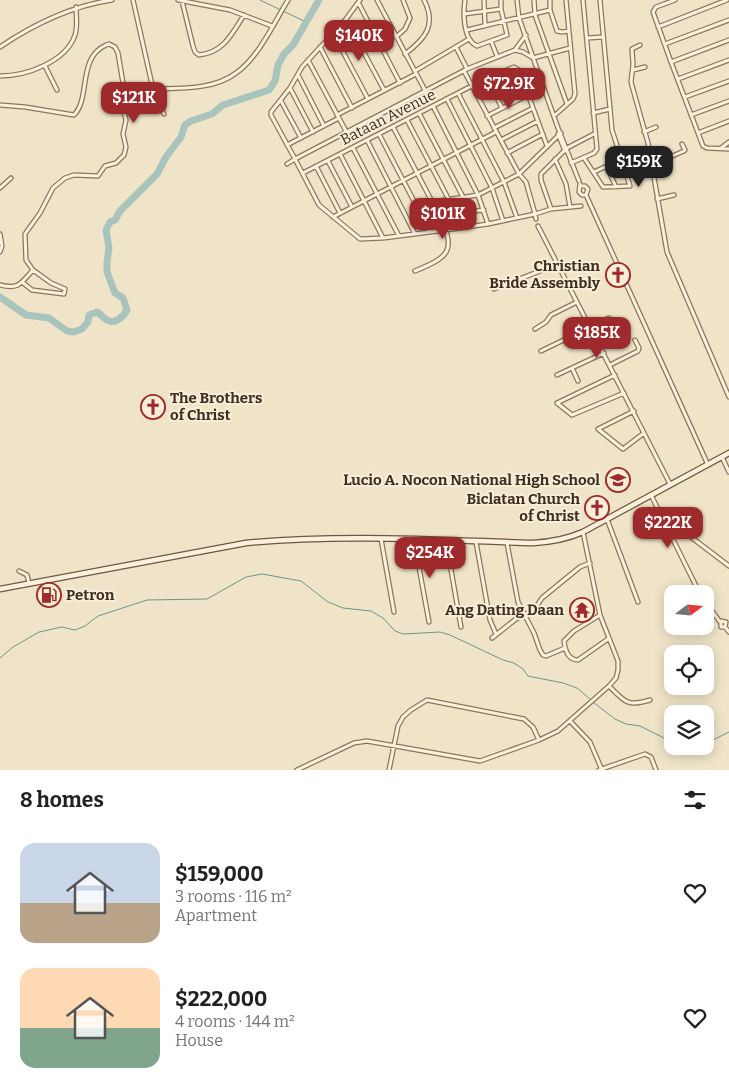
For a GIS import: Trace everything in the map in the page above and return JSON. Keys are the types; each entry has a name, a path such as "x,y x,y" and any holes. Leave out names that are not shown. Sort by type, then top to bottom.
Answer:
{"main road":[{"path":"0,589 246,543 308,538 533,544 552,542 583,532 729,453"}],"street":[{"path":"0,47 26,31 76,7 112,0"},
{"path":"133,0 153,88 164,114"},
{"path":"178,0 208,5 244,15 272,26"},
{"path":"153,88 200,86 231,77 251,59 288,0"},
{"path":"377,0 426,92"},
{"path":"396,37 405,29 410,18 403,0"},
{"path":"405,54 422,40 429,26 429,11 424,0"},
{"path":"465,0 464,14 467,30 469,39 474,46 507,35 501,9 501,0"},
{"path":"484,0 485,26"},
{"path":"517,0 519,18 565,149 580,184 579,192 582,195 586,195"},
{"path":"534,0 535,15 567,104"},
{"path":"550,0 550,10 557,31 569,31"},
{"path":"554,116 573,99 575,94 566,0"},
{"path":"571,163 596,151 583,0"},
{"path":"584,158 603,187 630,186 613,135 600,0"},
{"path":"674,0 654,9 653,12 671,62 705,147 729,149"},
{"path":"658,26 727,0"},
{"path":"182,1 195,52 199,55 207,55 222,47 228,41 244,15"},
{"path":"400,82 359,2 297,74 290,88 273,109 271,115 319,204 360,239 383,238 488,224 551,210 581,206"},
{"path":"400,9 406,6"},
{"path":"0,76 14,75 45,66 59,57 73,40 77,28 76,7"},
{"path":"464,14 501,9"},
{"path":"467,30 550,10"},
{"path":"346,19 384,90"},
{"path":"665,44 729,20"},
{"path":"333,34 368,99"},
{"path":"515,50 526,35"},
{"path":"587,38 604,37"},
{"path":"288,145 416,73 469,39"},
{"path":"671,62 729,40"},
{"path":"491,41 497,56"},
{"path":"0,106 25,107 74,115 78,110 87,73 94,54 106,45 111,45 116,49 124,83 120,96 126,116 123,134 126,147 124,155 116,164 105,166 98,176 74,175 65,178 53,188 40,213 25,234 26,260 33,270 55,286 64,289 64,294 32,290 22,282"},
{"path":"640,45 632,49 633,70 631,82 652,165 669,257 729,397"},
{"path":"320,47 352,108"},
{"path":"456,47 487,116 519,174 526,182 536,219"},
{"path":"286,164 466,70 497,56 515,50 533,58 570,48"},
{"path":"308,60 346,133"},
{"path":"678,80 729,60"},
{"path":"45,66 57,90"},
{"path":"633,70 645,67"},
{"path":"515,102 502,71 517,68 547,146"},
{"name":"Bataan Avenue","path":"303,173 502,71"},
{"path":"297,74 324,126"},
{"path":"487,78 502,108"},
{"path":"685,97 729,81"},
{"path":"290,88 312,132"},
{"path":"458,93 504,182 516,218"},
{"path":"487,116 528,95"},
{"path":"447,99 492,188 503,221"},
{"path":"281,101 301,138"},
{"path":"691,115 729,101"},
{"path":"432,106 478,194 488,224"},
{"path":"334,217 483,139 533,108"},
{"path":"593,113 610,110"},
{"path":"419,113 463,197"},
{"path":"407,120 449,200"},
{"path":"501,140 538,121"},
{"path":"698,133 729,121"},
{"path":"393,127 418,173 448,237 447,253 439,260 415,271"},
{"path":"644,132 656,127"},
{"path":"379,134 430,232"},
{"path":"507,153 543,134"},
{"path":"432,202 478,194 504,182 519,174 560,134"},
{"path":"551,210 541,176 565,149 595,134"},
{"path":"367,140 415,234"},
{"path":"720,148 729,142"},
{"path":"652,165 684,151 682,144"},
{"path":"353,148 399,236"},
{"path":"340,154 383,238"},
{"path":"555,159 566,184 570,208"},
{"path":"594,172 622,159"},
{"path":"328,161 352,207"},
{"path":"316,166 340,213"},
{"path":"607,166 616,188"},
{"path":"0,188 11,178"},
{"path":"580,184 588,189 586,195 708,464"},
{"path":"657,199 674,195"},
{"path":"439,216 484,210"},
{"path":"538,226 670,484"},
{"path":"0,234 2,246 0,252"},
{"path":"494,289 558,264"},
{"path":"0,285 12,288 22,282 33,270"},
{"path":"534,328 546,322 551,315 577,302"},
{"path":"541,351 609,318"},
{"path":"602,349 606,339 625,329"},
{"path":"610,365 638,351 639,348 635,340"},
{"path":"557,375 604,354"},
{"path":"572,368 578,381"},
{"path":"615,375 557,403 572,415 624,393"},
{"path":"634,411 598,429 623,449 644,433"},
{"path":"722,457 729,472"},
{"path":"651,495 696,585"},
{"path":"607,519 638,602"},
{"path":"663,519 687,534 729,566"},
{"path":"297,770 354,743 367,741 480,761 539,740 558,731 570,722 610,686 616,678 618,670 618,661 600,616 583,532"},
{"path":"381,539 394,612"},
{"path":"414,540 429,622"},
{"path":"446,541 461,627"},
{"path":"476,542 490,620 496,634"},
{"path":"507,543 518,602 540,650 545,656 565,648"},
{"path":"492,638 525,614 534,610 542,598 580,567 590,563"},
{"path":"19,571 27,575 29,584"},
{"path":"714,614 720,622 724,620 729,632"},
{"path":"600,616 574,630 564,641 565,648 570,657 578,660 608,639"},
{"path":"610,686 626,702 635,704 650,700"},
{"path":"389,770 398,726 403,717 419,704 428,700 524,720 533,727 539,740"},
{"path":"570,722 590,742 601,770 646,754 652,758 656,770"}],"waterway":[{"path":"260,0 306,22"},
{"path":"0,297 26,315 49,318 67,331 74,332 82,329 88,322 89,315 97,312 113,322 121,318 127,310 123,298 115,293 107,272 109,248 106,230 110,222 115,220 120,211 157,174 166,157 181,137 185,125 212,114 223,105 269,90 275,81 278,65 284,54 293,45 319,0"},
{"path":"0,658 13,647 39,632 62,627 75,630 85,626 98,616 147,600 207,599 246,577 262,574 301,581 328,602 343,608 371,611 383,618 395,631 403,634 440,632 450,635 503,660 514,663 523,669 528,676 563,683 577,688 590,699"},
{"path":"593,702 615,719 626,724 640,726 664,738"},
{"path":"714,740 729,732"}],"place":[{"name":"Christian Bride Assembly","path":"618,275"},
{"name":"The Brothers of Christ","path":"153,407"},
{"name":"Lucio A. Nocon National High School","path":"618,480"},
{"name":"Biclatan Church of Christ","path":"597,508"},
{"name":"Petron","path":"49,595"},
{"name":"Ang Dating Daan","path":"582,610"}]}
